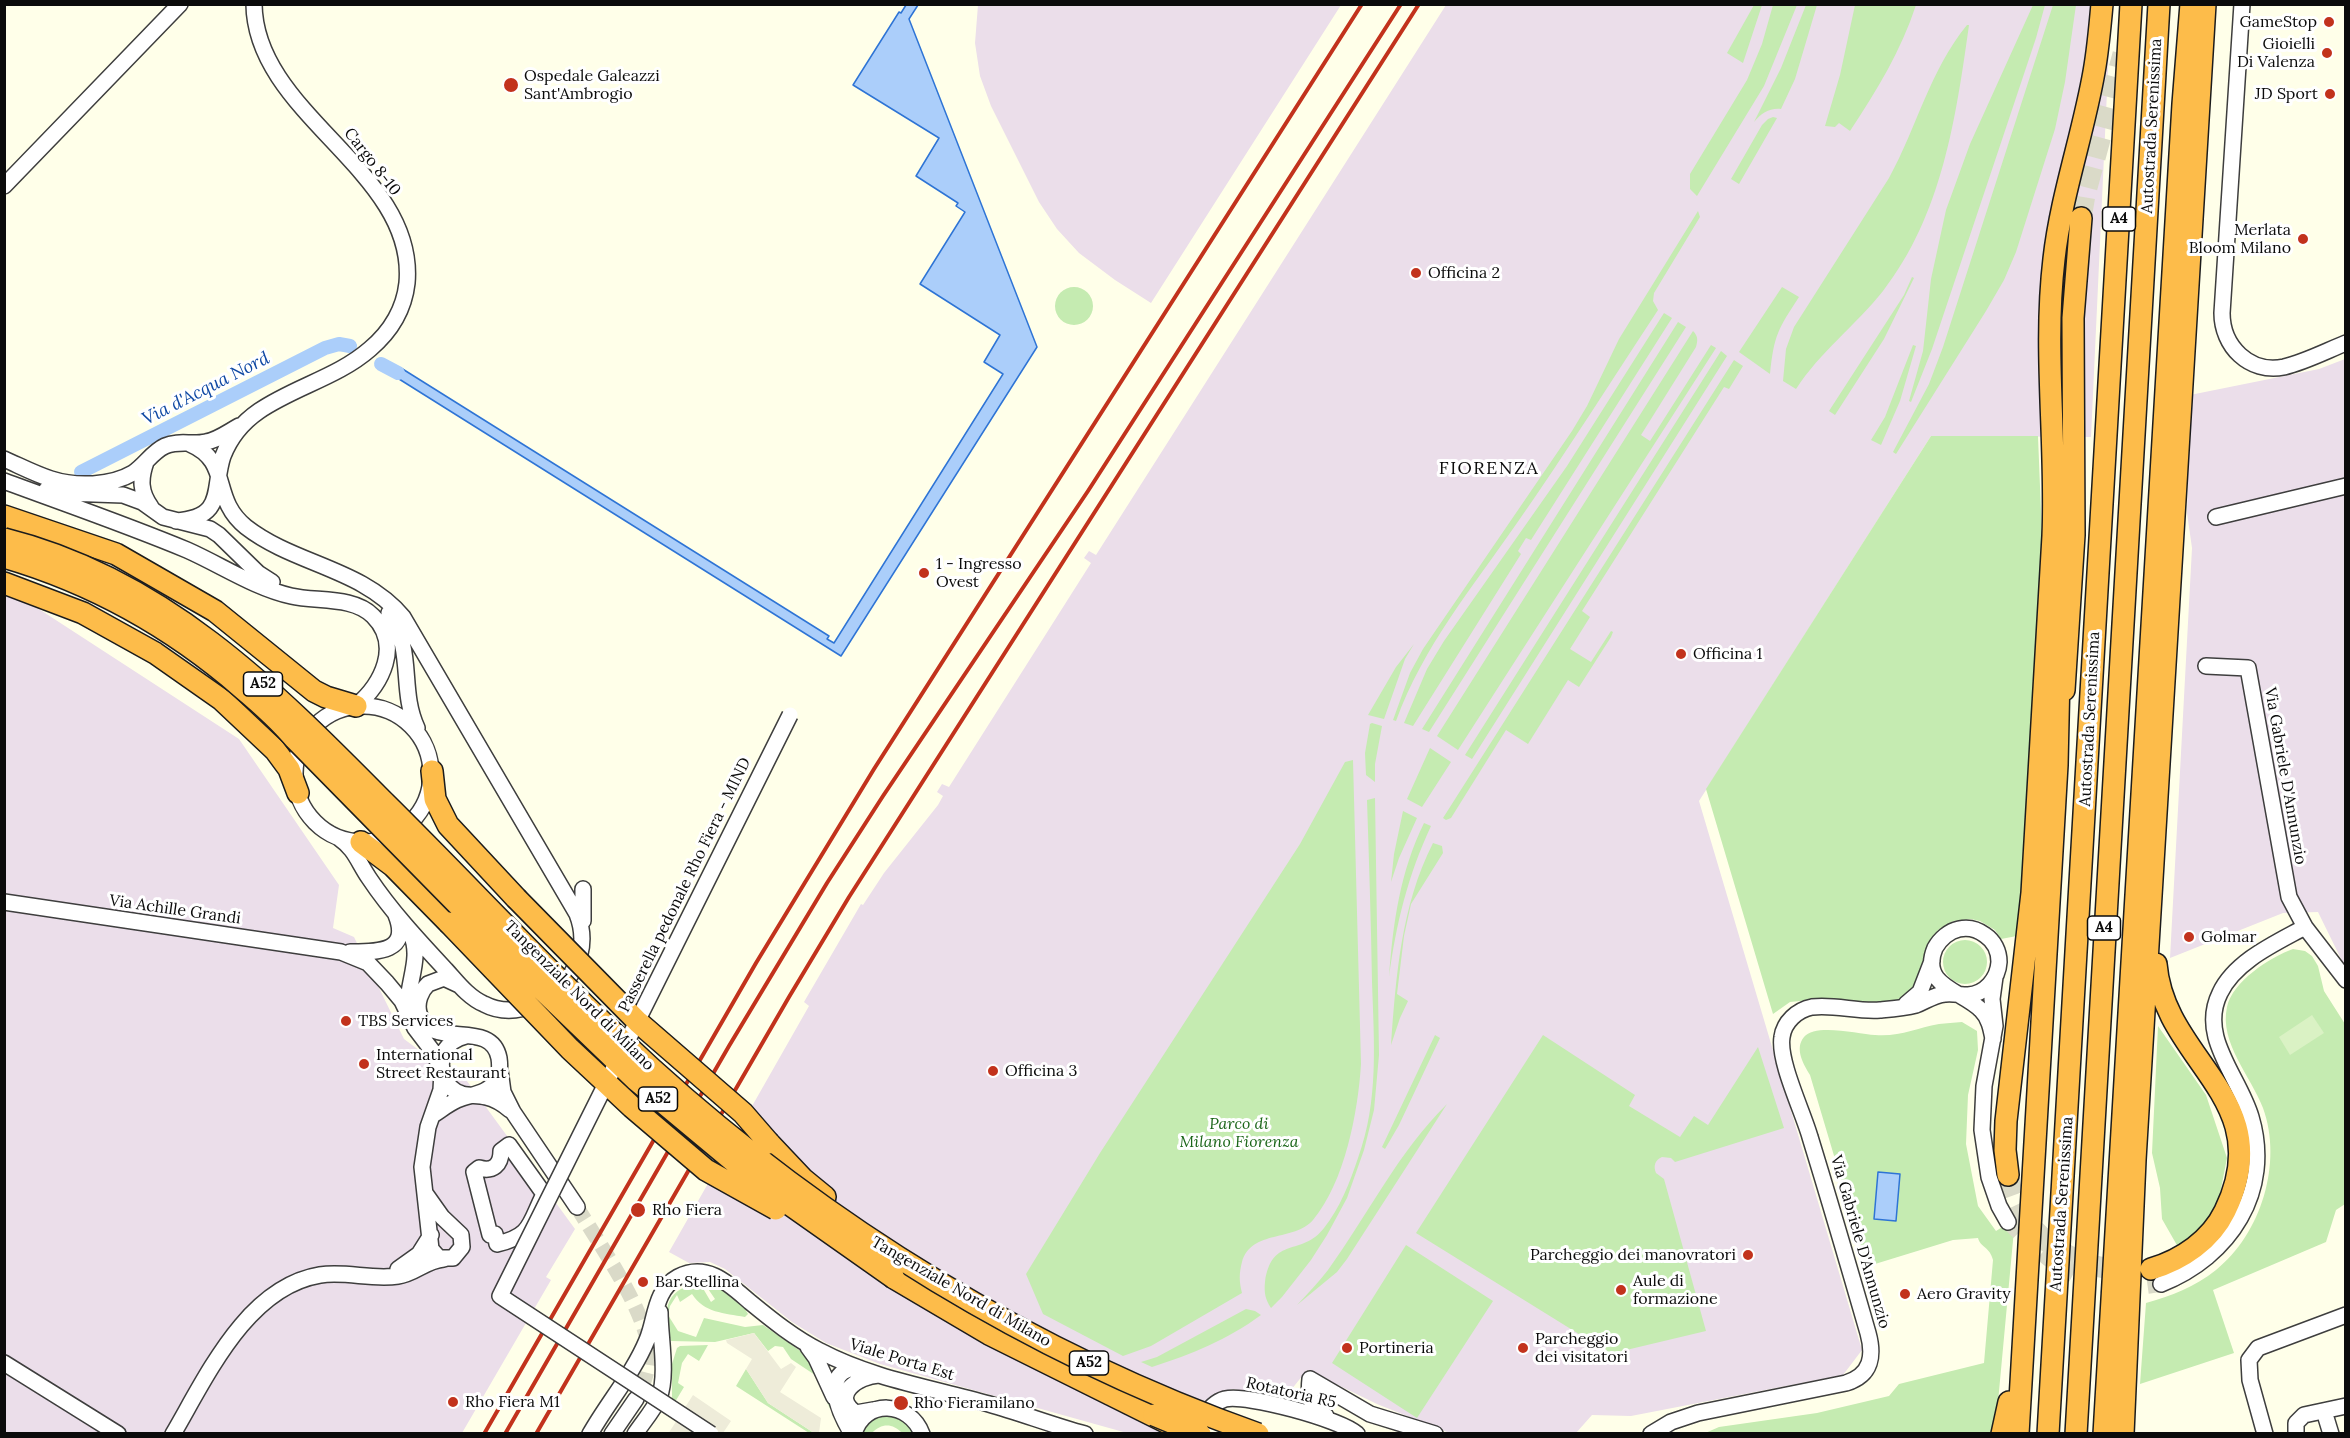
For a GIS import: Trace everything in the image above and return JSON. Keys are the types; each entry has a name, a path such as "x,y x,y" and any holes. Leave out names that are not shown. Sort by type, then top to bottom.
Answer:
{"highway":[{"path":"2008,1175 2005,1150 2006,1128 2032,893 2053,537 2055,481 2050,330 2054,258 2094,73 2102,4"},
{"name":"Autostrada Serenissima","path":"2048,1434 2131,4"},
{"name":"Autostrada Serenissima","path":"2076,1434 2159,4"},
{"path":"2183,104 2186,4"},
{"path":"2104,1434 2183,104 2191,4"},
{"path":"2123,1434 2135,1160 2205,4"},
{"path":"2056,765 2066,672 2074,535 2073,318 2081,218"},
{"path":"2018,1434 2056,765 2064,562 2058,421 2051,366"},
{"path":"4,516 52,530 116,554 215,612 315,691 326,697 356,706"},
{"name":"Tangenziale Nord di Milano","path":"4,539 79,564 118,582 154,602 225,651 304,720 585,1005 653,1070 770,1169 848,1226 1000,1317 1096,1366 1173,1401 1258,1434"},
{"name":"Tangenziale Nord di Milano","path":"4,557 67,579 120,603 172,635 222,671 283,724 295,739 532,980 636,1080 762,1185 894,1278 1010,1345 1083,1383 1199,1434"},
{"path":"4,583 83,613 155,653 222,700 276,750 289,769 298,793"},
{"path":"432,771 435,799 448,825 516,898 639,1022 742,1113 803,1179 880,1234 928,1275"},
{"path":"2156,1276 2168,1263 2190,1251 2208,1236 2223,1216 2234,1191 2240,1153 2235,1122 2227,1102 2174,1022 2159,988 2156,962 2159,896 2157,801"},
{"path":"361,842 393,866 602,1080 706,1170 775,1209 831,1248 894,1278"},
{"path":"2002,1434 2010,1396 2016,1306 2031,1190"},
{"path":"1154,1415 1186,1434"}],"street":[{"path":"4,186 180,4"},
{"name":"Cargo 8-10","path":"245,422 273,401 338,370 369,351 391,327 399,314 407,280 404,246 392,218 368,182 298,101 276,71 258,37 254,19 254,4"},
{"path":"2242,4 2222,313 2224,332 2229,345 2238,354 2247,360 2270,367 2293,364 2346,343"},
{"path":"190,444 213,440 245,422"},
{"path":"176,521 190,520 211,506 218,494 222,459 226,448 245,422"},
{"path":"4,459 52,479 92,483 126,476 166,445 178,442 190,444 202,449 211,457 217,468 228,506 234,516 247,527 282,549 351,577 384,598 408,626 577,914 583,939"},
{"path":"147,461 142,473 141,486 145,498 153,509"},
{"path":"4,481 19,480 65,493 123,495 142,502 164,517 210,529 258,573 288,590 313,600"},
{"path":"4,481 160,539 277,592 313,600 350,603 369,612 382,627 387,648 383,672 369,695 356,706 326,717 310,732 299,750 295,772 298,793 307,812 314,820 352,848 369,878 410,931 461,986 483,1004 500,1010 518,1010 537,1004 561,986 578,962 583,939 583,889"},
{"path":"2216,517 2346,486"},
{"path":"339,838 361,842 383,840 403,830 419,814 429,793 432,771 429,754 410,711 404,645 401,636 382,605 351,577"},
{"name":"Via Gabriele D'Annunzio","path":"2206,666 2248,668 2289,897 2305,927 2346,980"},
{"path":"356,706 386,709 400,716 422,739"},
{"name":"Passerella pedonale Rho Fiera - MIND","path":"711,1434 500,1296 790,715"},
{"name":"Via Achille Grandi","path":"4,902 341,952 379,952 390,947 400,933 396,915"},
{"path":"2156,1276 2197,1266 2223,1244 2236,1226 2247,1202 2253,1181 2255,1138 2250,1115 2220,1051 2214,1028 2214,1014 2220,992 2233,975 2247,962 2305,927"},
{"path":"1902,1008 1920,992 1933,960 1934,950 1946,934 1965,928 1974,929 1984,933 1996,948 1998,968 1992,999 1995,1017 1983,1097 1982,1130 1989,1177 2007,1222"},
{"path":"409,1016 408,1001 415,955 410,931"},
{"name":"Via Achille Grandi","path":"341,952 371,965 402,1001 415,1028 434,1053 442,1072"},
{"path":"1933,960 1937,979 1946,988 1982,1011 1989,1023 1993,1039"},
{"path":"1958,994 1983,990 1995,977"},
{"path":"461,986 444,978 434,980 424,988 418,1008 422,1021 432,1031 484,1039 492,1045 498,1053 503,1092 513,1112 577,1207"},
{"name":"Via Gabriele D'Annunzio","path":"1651,1434 1671,1422 1698,1413 1846,1383 1859,1377 1868,1368 1872,1354 1868,1333 1810,1135 1786,1067 1781,1043 1784,1028 1798,1012 1812,1008 1876,1011 1902,1008 1940,995 1958,994"},
{"path":"444,1259 432,1252 422,1174 423,1157 428,1126 434,1115 441,1090 443,1054 448,1046 460,1038 469,1036"},
{"path":"434,1115 444,1107 484,1092 496,1080 500,1069"},
{"path":"442,1072 450,1087 457,1092 497,1101 513,1112"},
{"path":"509,1145 544,1194 524,1235 514,1240 497,1244 495,1234 490,1235 474,1172 479,1168 488,1170 494,1168 500,1160 501,1151 509,1145"},
{"path":"173,1434 232,1337 266,1299 285,1287 317,1276 343,1274 401,1276 428,1262 454,1257 462,1249 463,1238 456,1228 442,1217 425,1193"},
{"path":"382,1276 413,1259 434,1231 441,1226 456,1228"},
{"name":"Viale Porta Est","path":"665,1290 674,1280 687,1274 703,1272 715,1275 801,1340 821,1352 881,1375 990,1404 1084,1434"},
{"path":"590,1434 642,1351 649,1335 656,1306 665,1290"},
{"path":"635,1434 652,1411 660,1392 662,1379 660,1312 665,1290"},
{"path":"2265,1434 2250,1380 2249,1360 2258,1348 2346,1315"},
{"path":"801,1340 813,1352 853,1434"},
{"path":"4,1364 118,1434"},
{"path":"836,1401 835,1386 838,1377 848,1369 859,1368"},
{"path":"881,1375 869,1376 854,1382 847,1393 848,1404 853,1411 860,1414 885,1407 907,1412 915,1420 922,1434"},
{"path":"1271,1405 1293,1402 1310,1379"},
{"path":"1310,1379 1309,1396 1313,1406 1321,1414 1341,1424"},
{"path":"1310,1379 1370,1414 1435,1434"},
{"name":"Rotatoria R5","path":"1199,1434 1204,1416 1209,1409 1222,1400 1240,1398 1341,1424 1357,1434"},
{"path":"612,1434 636,1399"},
{"path":"2296,1434 2296,1423 2304,1415 2346,1406"},
{"path":"853,1434 859,1422 873,1410"},
{"path":"2324,1411 2331,1434"}],"shaded area":[{"path":"978,4 1341,5 1151,303 1079,253 1057,229 1039,202 991,106 980,76 975,43"},
{"path":"1446,5 2111,5 2091,437 1931,436 1699,801 1862,1350 1843,1375 1631,1416 1592,1415 1576,1433 1452,1434 1377,1404 1307,1370 1291,1390 1283,1394 1272,1395 1232,1389 1211,1397 1195,1414 1188,1433 1127,1433 880,1364 826,1343 792,1322 725,1269 710,1262 689,1263 669,1252 809,1006 804,1002 861,904 863,905 884,873 938,805 943,796 937,792 942,784 949,787 1091,563 1084,558 1089,551 1096,555"},
{"path":"2345,359 2345,967 2318,912 2283,913 2170,958 2192,548 2187,513 2190,395 2319,369"},
{"path":"4,594 25,600 239,739 339,885 333,928 354,937 404,1039 435,1062 464,1077 575,1229 546,1277 551,1280 462,1433 5,1433"},
{"path":"754,1333 781,1369 791,1363 796,1367 780,1392 821,1418 819,1433 814,1433 768,1403 746,1369 752,1359 727,1343 726,1340"},
{"path":"693,1395 731,1421 723,1433 668,1434"}],"green space":[{"path":"1754,5 1762,5 1743,63 1727,53"},
{"path":"1773,5 1797,5 1764,86 1697,196 1690,189 1690,174 1747,80 1762,44"},
{"path":"1806,5 1817,5 1795,79 1781,109 1766,112 1754,122 1781,68"},
{"path":"1855,5 1916,5 1888,70 1850,131 1839,123 1835,127 1825,126 1840,75"},
{"path":"2033,5 2045,5 2036,38 1932,349 1911,402 1909,401 1923,351 1931,279 1946,210 1970,144"},
{"path":"2053,5 2076,5 2065,82 2055,129 2016,252 2004,280 1986,311 1896,454 1893,452 1929,384 1943,347"},
{"path":"1969,25 1952,130 1933,198 1919,230 1903,262 1883,291 1816,363 1796,389 1783,381 1786,349 1794,327 1889,178 1933,80 1954,42"},
{"path":"1773,117 1777,118 1739,184 1731,179 1762,125"},
{"path":"1698,211 1700,217 1654,293 1653,301 1658,310 1553,470 1450,618 1420,667 1396,721 1393,720 1410,673 1423,649 1572,431 1587,406 1619,339"},
{"path":"1912,277 1914,278 1884,339 1835,415 1829,411 1904,295"},
{"path":"1074,287 1088,292 1093,306 1088,320 1074,325 1060,320 1055,306 1060,292"},
{"path":"1782,287 1799,297 1778,333 1770,374 1739,352"},
{"path":"1664,313 1672,318 1531,540 1526,538 1518,551 1521,554 1413,726 1404,723 1427,669 1444,641 1567,466"},
{"path":"1678,322 1686,327 1429,732 1422,729"},
{"path":"1693,331 1697,338 1696,347 1641,435 1650,441 1711,345 1716,348 1458,750 1437,736"},
{"path":"1913,345 1916,346 1900,401 1881,445 1871,440 1885,417"},
{"path":"1721,351 1727,356 1472,759 1465,755"},
{"path":"1734,360 1743,366 1729,389 1724,387 1582,611 1590,617 1570,649 1591,662 1611,631 1613,632 1611,637 1579,687 1568,680 1528,744 1506,730 1451,818 1446,820 1443,818"},
{"path":"1931,436 2038,436 2042,537 2022,935 2001,939 1995,930 1980,921 1971,919 1953,921 1938,930 1931,939 1925,953 1922,979 1904,999 1885,1003 1810,1000 1790,1002 1773,1014 1706,789"},
{"path":"1414,644 1405,659 1384,719 1368,715 1396,667"},
{"path":"1372,723 1382,726 1375,764 1375,782 1366,775 1365,753"},
{"path":"1430,748 1451,762 1422,807 1407,799"},
{"name":"Parco di Milano Fiorenza","path":"1353,760 1361,1064 1353,1124 1334,1186 1313,1220 1305,1227 1264,1240 1247,1252 1240,1270 1242,1293 1151,1346 1123,1356 1043,1314 1026,1274 1100,1153 1300,844 1345,762"},
{"path":"1375,798 1379,1055 1374,1110 1364,1150 1347,1198 1311,1260 1271,1308 1265,1289 1269,1267 1281,1252 1315,1237 1330,1220 1352,1176 1365,1137 1374,1071 1367,800"},
{"path":"1403,811 1417,818 1391,882 1394,854"},
{"path":"1424,823 1431,826 1404,900 1389,977 1403,879"},
{"path":"1433,843 1442,846 1443,853 1411,904 1404,936 1397,994 1408,1001 1391,1045 1398,967 1407,916 1422,867"},
{"path":"1965,940 1981,946 1987,962 1981,978 1965,984 1949,978 1943,962 1949,946"},
{"path":"2293,949 2305,951 2312,956 2318,966 2324,991 2345,1024 2345,1204 2336,1210 2326,1242 2213,1290 2234,1353 2140,1384 2146,1303 2183,1290 2216,1270 2232,1255 2245,1237 2264,1196 2269,1174 2269,1129 2258,1096 2232,1046 2226,1020 2227,1007 2236,989 2253,972 2263,964"},
{"path":"2312,1015 2324,1033 2290,1055 2279,1037"},
{"path":"1962,1022 1977,1031 1978,1050 1968,1095 1966,1144 1978,1206 1996,1231 2015,1219 1998,1402 1992,1433 1703,1434 1719,1427 1817,1413 1889,1396 1899,1384 1984,1363 1993,1260 1990,1252 1978,1238 1953,1240 1875,1264 1865,1260 1810,1075 1800,1052 1804,1037 1817,1031 1838,1030 1884,1035 1939,1024"},
{"path":"2158,1026 2206,1095 2227,1158 2217,1209 2198,1232 2178,1247 2162,1219 2160,1188 2152,1153"},
{"path":"1435,1035 1440,1038 1399,1125 1385,1149 1382,1147"},
{"path":"1543,1035 1635,1095 1629,1106 1680,1137 1694,1116 1708,1125 1758,1047 1784,1128 1675,1162 1671,1158 1662,1157 1655,1166 1656,1173 1664,1179 1706,1331 1622,1351 1624,1362 1416,1233"},
{"path":"1447,1104 1347,1259 1337,1272 1297,1305 1343,1249 1413,1142"},
{"path":"1406,1245 1493,1301 1417,1418 1332,1363"},
{"path":"704,1283 718,1287 748,1314 745,1317 709,1309 692,1294 680,1302 677,1295 670,1306 668,1315 678,1331 696,1337 704,1318 745,1327 763,1325 809,1357 833,1407 830,1409 815,1375 791,1359 783,1347 775,1346 768,1351 754,1333 715,1342 671,1341 667,1319 670,1301 681,1289","holes":["704,1283 715,1299 711,1302 701,1285"]},
{"path":"1246,1309 1261,1315 1222,1339 1181,1357 1152,1367 1141,1362 1157,1357"},
{"path":"708,1345 699,1361 688,1354 682,1363 678,1383 684,1387 672,1407 672,1364 677,1348"},
{"path":"746,1369 768,1403 814,1433 809,1433 736,1386"},
{"path":"891,1415 905,1421 913,1433 902,1433 895,1427 883,1426 872,1433 861,1434 866,1425 873,1420"}],"water":[{"path":"906,5 918,5 909,19 1037,347 841,656 399,379 402,375 398,373 401,368 829,636 827,639 834,643 1003,374 984,362 1000,335 920,284 965,212 956,206 958,203 916,176 939,138 853,85 899,12 901,13"},
{"path":"1878,1172 1900,1174 1896,1221 1874,1219"}],"waterway":[{"name":"Via d'Acqua Nord","path":"81,472 325,348 339,344 350,346"},
{"name":"Via d'Acqua Nord","path":"381,364 398,373"}],"tunnel":[{"path":"2081,218 2085,195 2123,54"},
{"path":"2008,1175 2015,1199 2026,1219 2041,1237 2060,1251 2104,1268 2127,1271 2151,1269"},
{"path":"577,1207 621,1279 641,1320 647,1339 648,1367 636,1399"},
{"path":"2008,1222 2041,1254 2076,1276 2114,1287 2136,1288 2161,1284"}],"railway":[{"path":"484,1434 756,963 874,769 1362,4"},
{"path":"505,1434 729,1046 827,883 1088,491 1401,4"},
{"path":"536,1434 849,897 1419,4"}],"place":[{"name":"GameStop","path":"2329,22"},
{"name":"Gioielli Di Valenza","path":"2327,53"},
{"name":"Ospedale Galeazzi Sant'Ambrogio","path":"511,85"},
{"name":"JD Sport","path":"2330,94"},
{"name":"Merlata Bloom Milano","path":"2303,239"},
{"name":"Officina 2","path":"1416,273"},
{"name":"1 - Ingresso Ovest","path":"924,573"},
{"name":"Officina 1","path":"1681,654"},
{"name":"Golmar","path":"2189,937"},
{"name":"TBS Services","path":"346,1021"},
{"name":"International Street Restaurant","path":"364,1064"},
{"name":"Officina 3","path":"993,1071"},
{"name":"Rho Fiera","path":"638,1210"},
{"name":"Parcheggio dei manovratori","path":"1748,1255"},
{"name":"Bar Stellina","path":"643,1282"},
{"name":"Aule di formazione","path":"1621,1290"},
{"name":"Aero Gravity","path":"1905,1294"},
{"name":"Portineria","path":"1347,1348"},
{"name":"Parcheggio dei visitatori","path":"1523,1348"},
{"name":"Rho Fiera M1","path":"453,1402"},
{"name":"Rho Fieramilano","path":"901,1403"}],"district":[{"name":"FIORENZA","path":"1489,469"}]}
